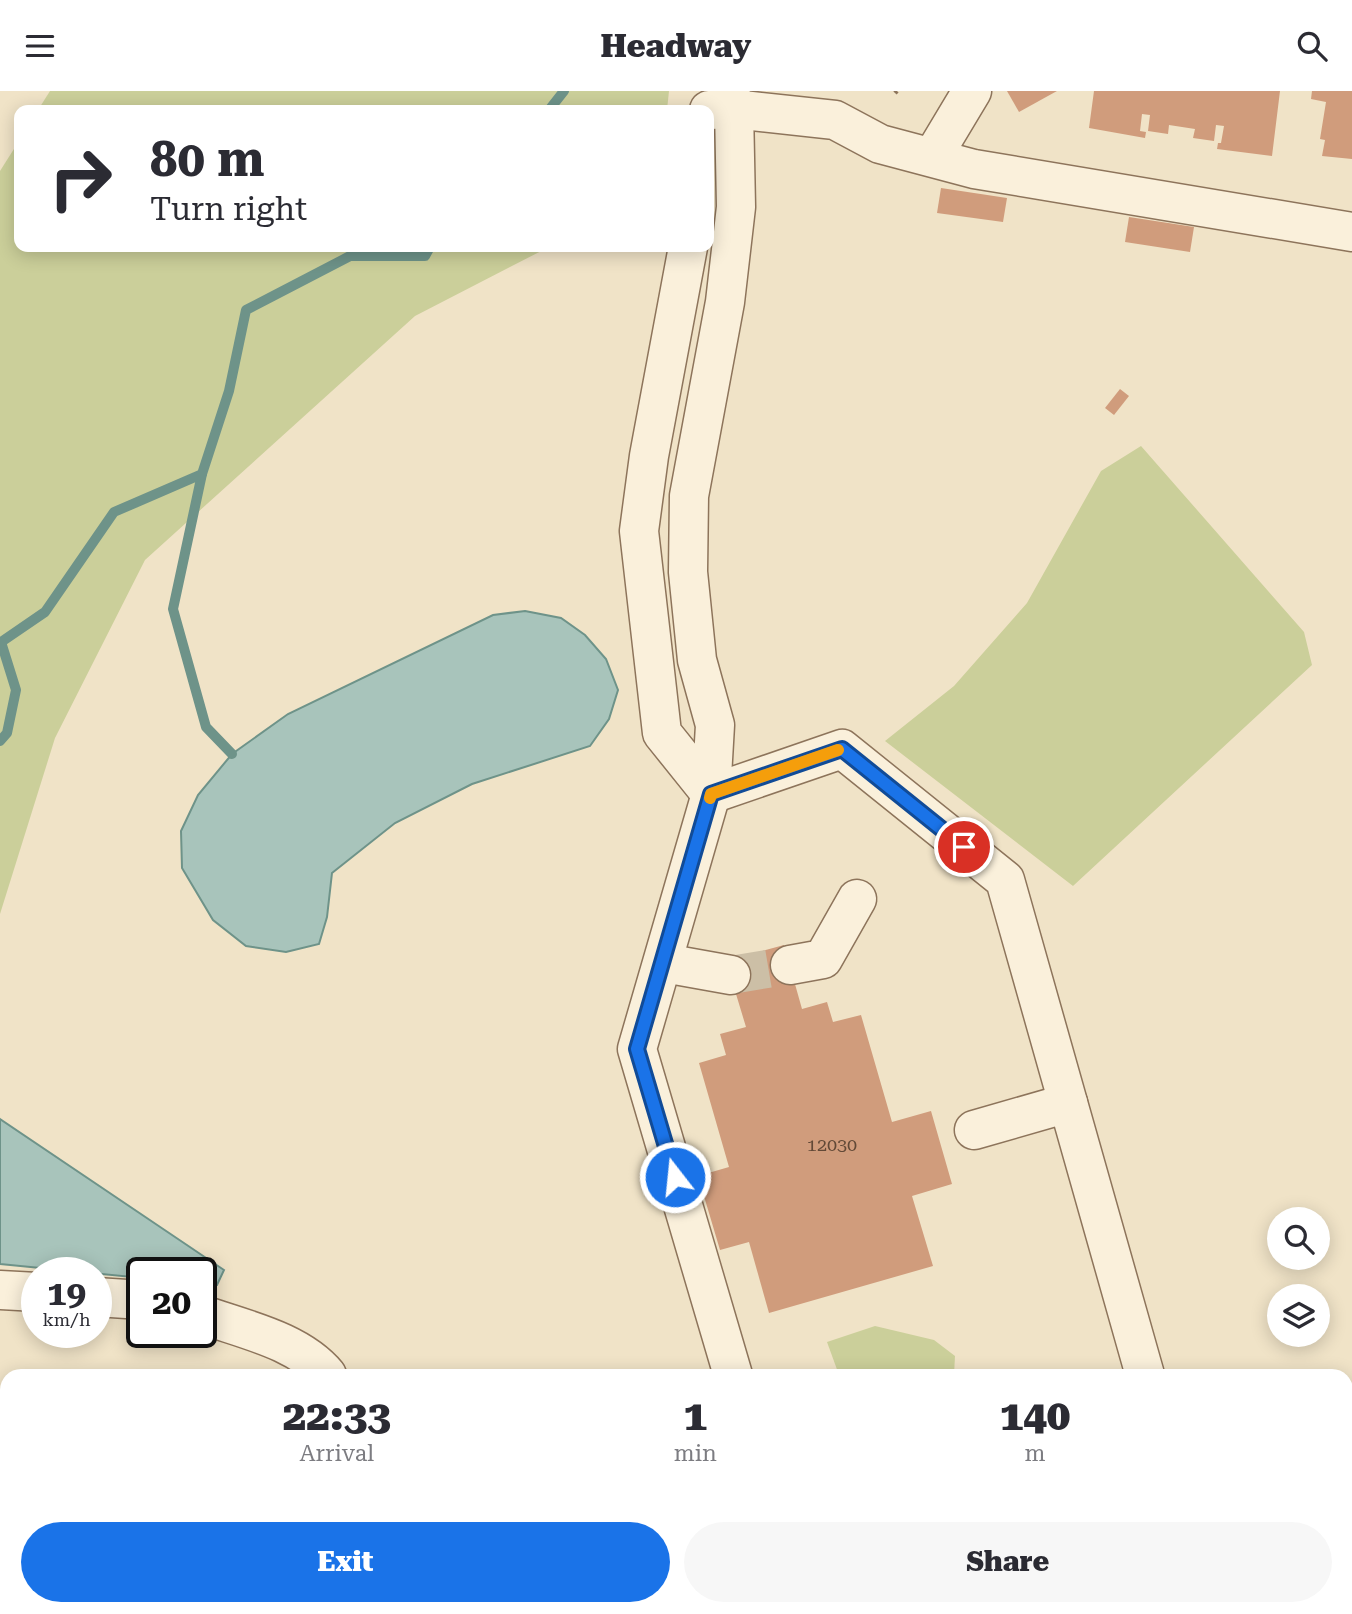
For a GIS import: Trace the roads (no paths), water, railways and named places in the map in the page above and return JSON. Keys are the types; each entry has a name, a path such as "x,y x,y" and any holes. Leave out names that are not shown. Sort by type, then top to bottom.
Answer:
{"street":[{"path":"695,91 718,105 835,120 880,144 974,169 1352,232"},
{"path":"933,156 972,91"},
{"path":"718,105 736,207 725,302 690,496 688,572 697,660 715,725 711,794 637,1049 731,1369"},
{"path":"687,252 649,456 639,531 662,733 711,794"},
{"path":"711,794 842,749 1005,880 1143,1369"},
{"path":"790,965 823,959 857,899"},
{"path":"664,963 731,975"},
{"path":"974,1129 1068,1103"},
{"path":"0,1290 21,1291"},
{"path":"217,1320 285,1345 322,1369"}],"water":[{"path":"525,611 561,618 585,635 606,659 618,690 609,719 590,746 472,784 395,823 332,873 327,917 319,944 286,952 246,946 213,920 182,868 181,831 198,795 232,754 288,714 493,615"},
{"path":"0,1119 205,1257 126,1257 126,1276 112,1275 112,1257 21,1257 21,1266 0,1264"},
{"path":"217,1265 224,1270 217,1285"}],"waterway":[{"path":"553,105 564,91"},
{"path":"0,741 7,733 16,690 1,642 45,612 114,512 202,474 229,391 246,310 350,256 425,256 427,252"},
{"path":"202,474 173,609 206,727 232,754"}],"tunnel":[{"path":"731,975 790,965"}]}
